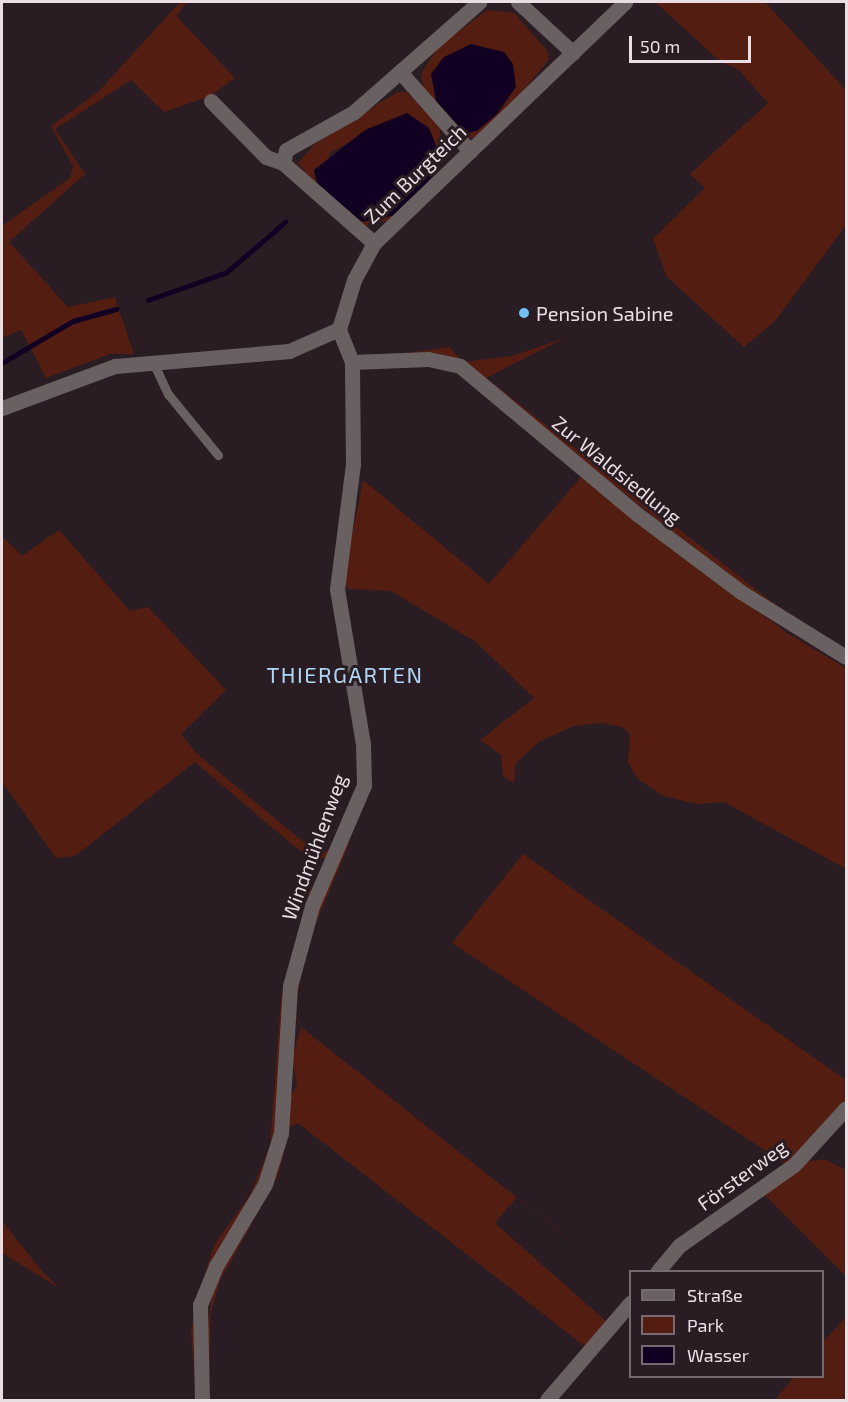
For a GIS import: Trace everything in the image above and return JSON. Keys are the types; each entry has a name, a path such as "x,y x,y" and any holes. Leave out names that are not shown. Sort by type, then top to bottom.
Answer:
{"street":[{"path":"283,163 286,150 354,112 402,74 479,2"},
{"path":"518,2 573,53"},
{"name":"Zum Burgteich","path":"339,329 374,243 625,2"},
{"path":"402,74 470,151"},
{"path":"211,101 266,157 283,163 374,243"},
{"path":"2,408 74,378 153,360 289,351 339,329"},
{"name":"Windmühlenweg","path":"202,1401 200,1305 216,1266 265,1184 281,1133 290,986 312,906 364,785 361,723 337,589 353,464 352,362 339,329"},
{"name":"Zur Waldsiedlung","path":"352,362 428,358 460,366 637,514 741,592 846,657"},
{"name":"Försterweg","path":"659,1270 680,1245 794,1165 846,1108"},
{"path":"547,1401 629,1304"}],"lane":[{"path":"153,360 168,394 218,455"}],"green space":[{"path":"180,2 187,2 176,16 235,78 210,96 164,112 131,80 55,129 85,174 9,242 68,307 115,297 134,354 110,354 46,378 21,330 2,338 2,226 70,178 73,166 51,126 98,92"},
{"path":"655,2 765,2 846,90 846,225 776,320 744,347 667,277 653,239 705,188 690,174 768,103 738,69 722,63"},
{"path":"487,10 514,13 547,50 549,59 498,122 478,137 466,138 423,88 421,74 438,47"},
{"path":"397,92 407,92 439,126 444,154 434,180 392,220 363,226 346,217 348,143 331,152 317,184 321,191 298,163 314,145"},
{"path":"565,338 486,378 772,602 846,650 726,574 460,363 445,355 421,353 367,359 449,347 463,362 512,356"},
{"path":"581,477 787,633 846,668 846,869 724,802 697,804 663,796 638,779 628,763 630,734 622,727 602,723 574,726 540,741 516,763 514,783 503,776 501,755 480,740 534,698 476,642 391,591 348,589 343,581 363,480 489,584"},
{"path":"59,530 130,611 148,607 226,690 181,734 196,753 318,854 332,849 327,857 317,861 295,847 195,762 75,856 56,858 2,782 2,536 22,556"},
{"path":"351,840 305,949 295,1013 301,1027 291,1011 301,953 340,855"},
{"path":"523,854 846,1080 846,1100 798,1157 787,1165 452,943"},
{"path":"312,882 275,1132 262,1179 208,1275 197,1400 191,1333 197,1299 214,1245 250,1195 270,1146 281,999"},
{"path":"301,1027 517,1197 495,1223 608,1323 587,1348 298,1123 290,1127 278,1176 220,1281 211,1312 208,1400 204,1359 212,1293 280,1154 288,1100 297,1085 292,1058"},
{"path":"826,1160 846,1170 846,1276 765,1195 806,1161"},
{"path":"2,1221 41,1270 59,1288 2,1253"},
{"path":"846,1317 846,1400 775,1400 793,1378 824,1378 824,1341"}],"water":[{"path":"471,44 504,52 513,64 516,87 497,114 477,131 465,133 436,101 431,74 444,57"},
{"path":"407,113 429,128 441,158 437,172 396,215 362,222 317,184 314,170 365,130"}],"waterway":[{"path":"148,300 227,272 285,222"},
{"path":"2,363 73,321 116,309"}],"place":[{"name":"Pension Sabine","path":"524,313"}],"district":[{"name":"THIERGARTEN","path":"345,675"}]}
